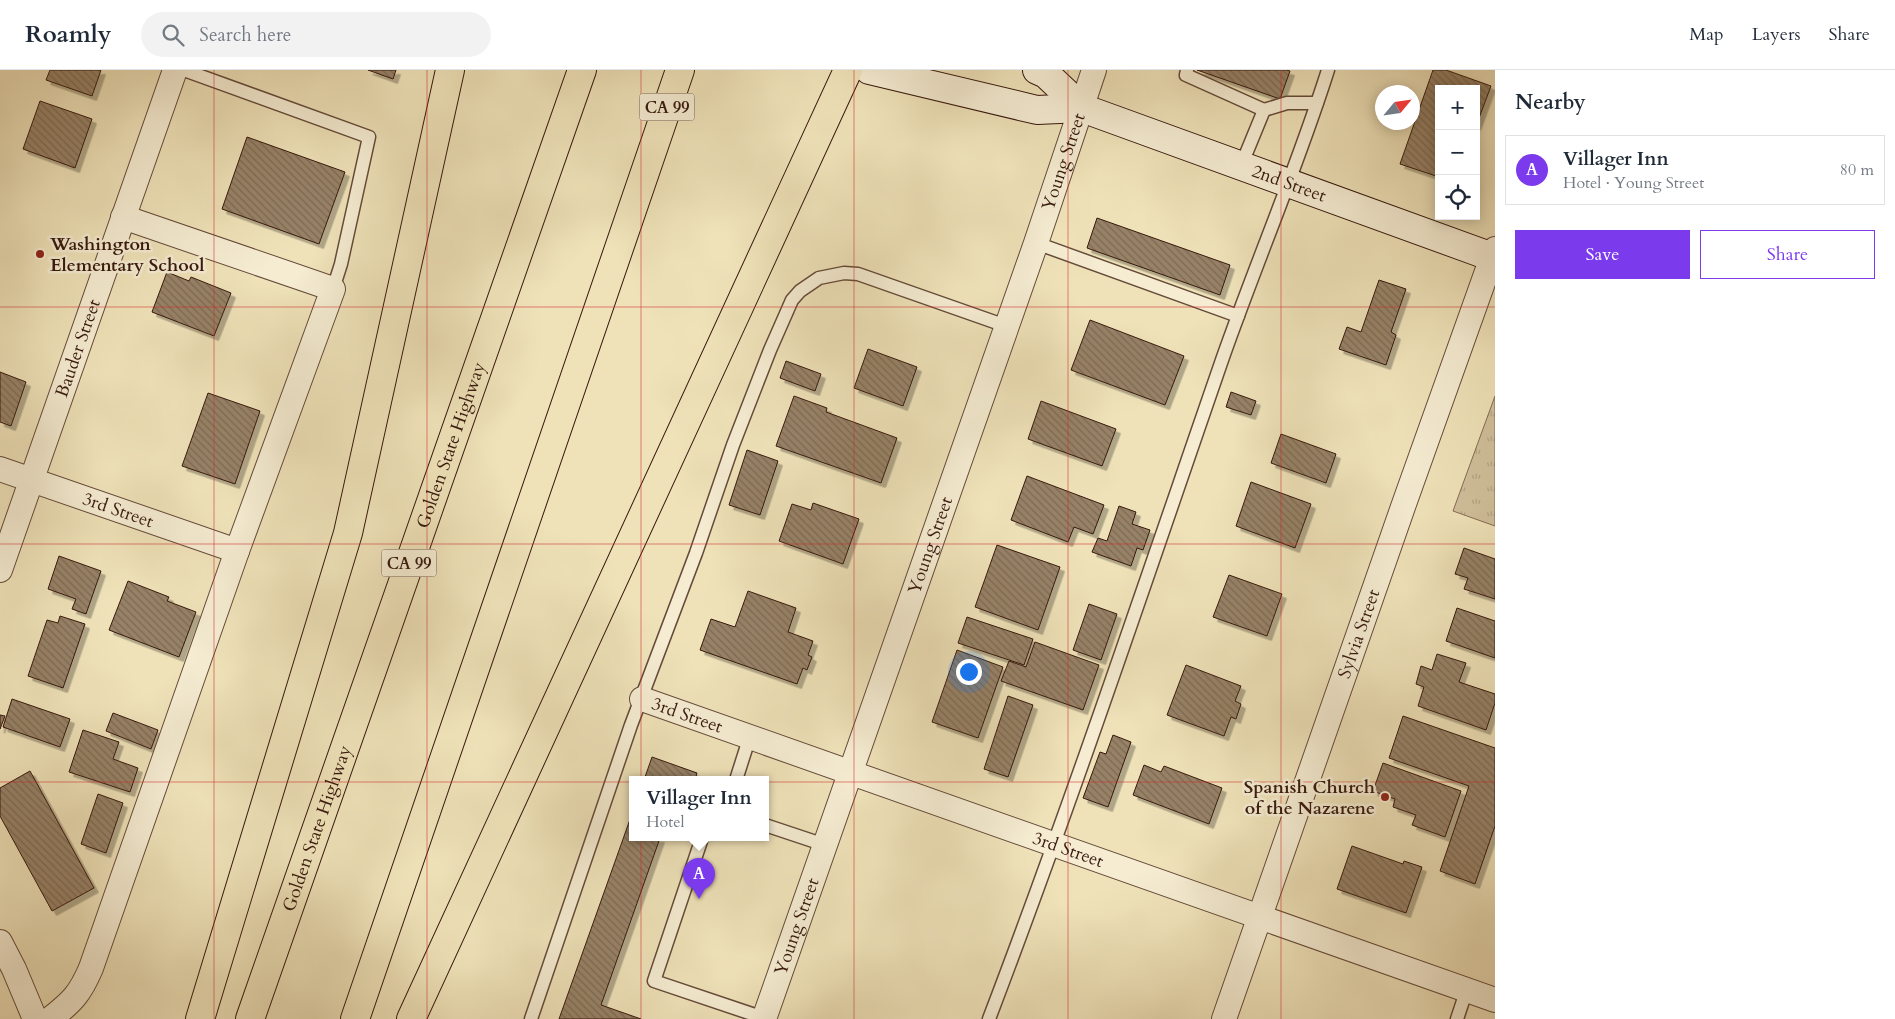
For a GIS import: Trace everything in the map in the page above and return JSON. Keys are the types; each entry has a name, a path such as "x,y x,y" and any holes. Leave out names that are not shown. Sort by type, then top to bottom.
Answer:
{"highway":[{"path":"200,1019 348,533 450,70"},
{"name":"Golden State Highway","path":"250,1019 582,70"},
{"name":"CA 99","path":"355,1019 680,70"},
{"path":"411,1019 848,70"}],"main road":[{"name":"2nd Street","path":"869,70 1037,110 1082,108 1287,183 1494,254"},
{"name":"2nd Street","path":"1037,70 1046,74 1082,108"}],"street":[{"name":"Bauder Street","path":"0,570 175,70"},
{"name":"Young Street","path":"764,1018 852,773 1094,70"},
{"path":"50,1019 74,1000 84,985 91,968 237,551 333,289 123,217"},
{"name":"Sylvia Street","path":"1224,1019 1400,513 1494,254"},
{"name":"3rd Street","path":"0,469 237,551"},
{"name":"3rd Street","path":"642,699 1495,1000"},
{"path":"0,942 14,969 35,1019"}],"lane":[{"path":"184,70 369,137 341,264 333,289"},
{"path":"1187,70 1186,75 1264,110 1287,103 1317,104"},
{"path":"989,1019 1055,844 1238,316 1287,183 1306,138 1328,70"},
{"path":"1241,166 1264,110"},
{"path":"1036,243 1238,316"},
{"path":"531,1019 632,725 758,377 792,300 800,291 820,278 844,273 858,274 1006,326"},
{"path":"737,776 750,736"},
{"path":"769,826 825,845"},
{"path":"701,841 654,981 764,1018"},
{"path":"1457,1019 1467,989"}],"green space":[{"path":"1495,396 1495,526 1453,511"}],"building":[{"path":"50,70 101,70 92,96 46,80"},
{"path":"368,70 396,70 393,79"},
{"path":"1197,70 1286,70 1290,71 1280,99"},
{"path":"1433,70 1446,70 1491,86 1480,115 1480,85 1435,85 1435,176 1400,164 1412,130 1420,130 1420,107"},
{"path":"40,101 92,119 75,168 23,149"},
{"path":"247,137 345,172 319,244 222,209"},
{"path":"1097,218 1230,265 1220,295 1087,248"},
{"path":"167,272 189,281 191,277 231,293 214,336 152,312"},
{"path":"1379,280 1406,289 1391,332 1396,335 1386,365 1339,349 1347,327 1361,332"},
{"path":"1090,320 1184,356 1165,405 1071,370"},
{"path":"868,349 917,367 903,406 854,388"},
{"path":"786,361 821,374 815,391 780,378"},
{"path":"0,372 26,382 11,426 0,422"},
{"path":"1231,392 1256,401 1251,415 1226,407"},
{"path":"208,393 260,411 235,484 182,466"},
{"path":"794,396 827,408 826,412 897,438 881,483 776,446"},
{"path":"1041,401 1116,429 1102,466 1028,439"},
{"path":"1281,434 1336,454 1326,483 1271,463"},
{"path":"747,450 778,461 760,515 729,505"},
{"path":"1027,476 1104,505 1093,534 1074,527 1068,542 1011,520"},
{"path":"1251,482 1311,504 1295,548 1236,526"},
{"path":"813,503 859,519 843,564 779,541 792,504 811,510"},
{"path":"1119,506 1136,512 1132,524 1150,530 1143,550 1137,548 1131,566 1092,552 1098,538 1107,541"},
{"path":"997,545 1060,567 1038,630 975,607"},
{"path":"1464,548 1495,559 1495,599 1464,589 1468,578 1455,574"},
{"path":"59,556 101,571 86,614 72,609 76,599 48,589"},
{"path":"1229,575 1282,594 1267,636 1213,617"},
{"path":"128,581 169,597 167,601 196,612 179,657 109,630"},
{"path":"748,591 796,608 788,632 813,641 808,655 812,657 807,670 803,668 797,684 700,650 711,619 735,627"},
{"path":"1089,604 1117,614 1101,660 1073,650"},
{"path":"1457,608 1495,621 1495,658 1446,641"},
{"path":"60,616 85,624 63,688 28,676 47,620 58,623"},
{"path":"967,617 1033,639 1024,665 958,643"},
{"path":"1035,642 1099,665 1083,710 1001,681 1009,661 1026,667"},
{"path":"957,650 1003,667 978,738 932,722"},
{"path":"1437,654 1466,663 1459,682 1495,694 1495,703 1486,730 1418,706 1424,687 1416,684 1421,666 1432,670"},
{"path":"1186,665 1241,686 1235,701 1241,704 1236,719 1231,717 1224,736 1167,715"},
{"path":"1008,696 1033,705 1008,777 984,769"},
{"path":"12,699 70,719 60,747 3,727"},
{"path":"113,713 158,730 151,749 106,731"},
{"path":"0,715 5,716 0,729"},
{"path":"1403,716 1495,748 1495,826 1475,884 1440,871 1469,786 1389,758"},
{"path":"83,730 119,742 113,759 138,768 130,792 69,772"},
{"path":"1113,735 1131,742 1108,807 1083,798 1100,752 1106,754"},
{"path":"652,757 697,773 696,776 645,776"},
{"path":"1383,763 1461,791 1445,837 1412,825 1416,815 1393,807 1395,799 1373,791"},
{"path":"1144,765 1161,772 1164,766 1222,788 1209,824 1133,795"},
{"path":"30,771 94,888 52,911 0,816 0,788"},
{"path":"98,794 123,803 106,853 81,844"},
{"path":"629,822 629,841 659,841 601,1005 641,1019 559,1019"},
{"path":"1352,846 1403,864 1404,861 1422,867 1406,913 1337,889"}],"place":[{"name":"Washington Elementary School","path":"40,254"},
{"name":"Spanish Church of the Nazarene","path":"1385,797"},
{"name":"Villager Inn","path":"699,899"}]}
